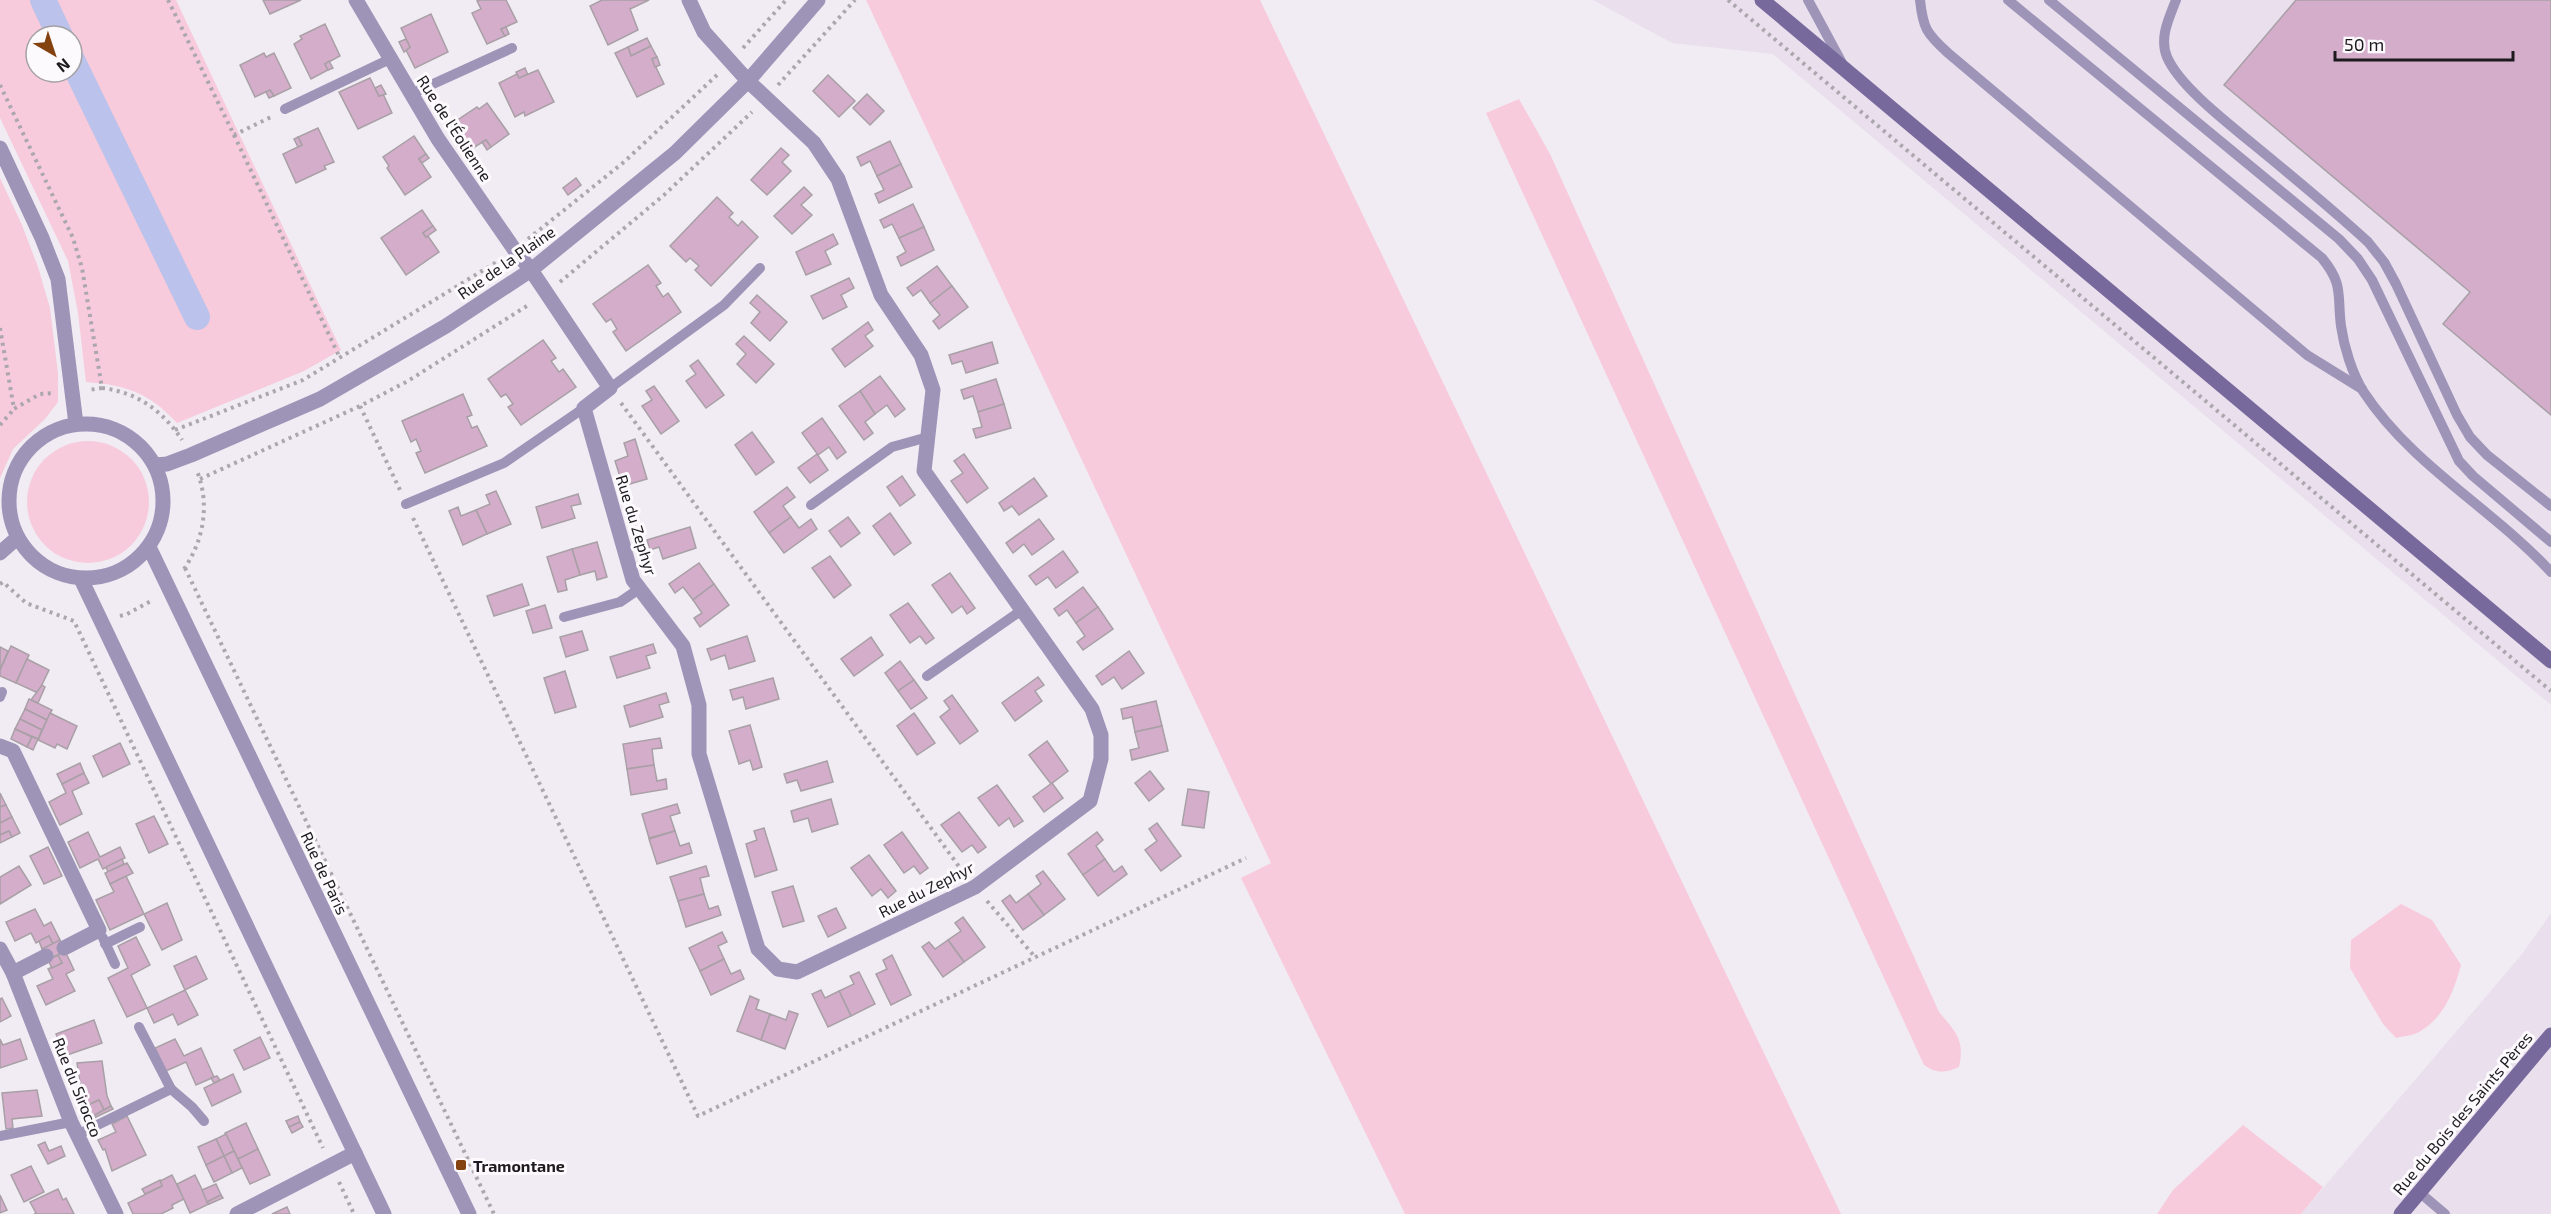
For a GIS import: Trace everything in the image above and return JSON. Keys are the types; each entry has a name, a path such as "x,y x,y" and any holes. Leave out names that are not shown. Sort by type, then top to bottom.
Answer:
{"street":[{"name":"Rue de l'Éolienne","path":"356,0 438,139 531,270"},
{"path":"688,0 704,32 748,81"},
{"name":"Rue de la Plaine","path":"155,465 167,464 191,455 320,399 446,326 531,270 675,153 748,81 818,0"},
{"path":"1762,0 2551,661"},
{"name":"Rue du Zephyr","path":"584,408 633,580 683,646 699,705 699,754 758,949 778,969 796,972 975,887 1090,801 1101,759 1101,735 1092,709 924,471 933,390 921,355 881,296 838,179 814,143 748,81"},
{"path":"0,148 42,238 58,279 74,392 76,424"},
{"path":"531,270 610,388 584,408"},
{"path":"76,424 101,425 122,433 141,446 155,465 163,488 163,513 158,531 149,547 125,569 104,577 81,579 60,575 41,565 25,550 17,538 8,508 10,484 19,462 34,443 54,430 76,424"},
{"path":"0,553 17,538"},
{"name":"Rue de Paris","path":"149,547 469,1214"},
{"path":"81,579 384,1214"},
{"path":"0,746 14,752 102,937 64,948"},
{"name":"Rue du Sirocco","path":"0,949 13,972 74,1128 116,1214"},
{"path":"13,972 46,956"},
{"name":"Rue du Bois des Saints Pères","path":"2401,1214 2551,1035"},
{"path":"237,1214 355,1153"}],"lane":[{"path":"1808,0 1847,71"},
{"path":"1920,0 1923,25 1948,53 2307,355 2362,389"},
{"path":"2008,0 2322,258 2333,271 2339,286 2341,325 2346,349 2362,389 2387,423 2432,469 2518,541 2551,572"},
{"path":"2049,0 2339,239 2358,259 2372,280 2459,460 2473,476 2551,542"},
{"path":"2176,0 2166,24 2164,42 2167,57 2176,71 2211,109 2368,242 2384,262 2396,284 2457,415 2470,437 2487,455 2551,506"},
{"path":"411,94 512,48"},
{"path":"285,110 390,59"},
{"path":"610,388 724,305 760,268"},
{"path":"406,504 504,463 584,408"},
{"path":"812,505 892,447 928,437"},
{"path":"564,617 620,602 639,588"},
{"path":"927,676 1022,610"},
{"path":"115,964 102,937 140,927"},
{"path":"139,1027 171,1089 204,1121"},
{"path":"0,1136 74,1128 171,1089"},
{"path":"2419,1192 2445,1214"}],"path":[{"path":"168,0 340,358"},
{"path":"1728,0 2551,691"},
{"path":"234,135 285,110"},
{"path":"200,479 360,406 408,381 546,294"},
{"path":"0,328 14,409"},
{"path":"0,584 3,582 26,603 74,621 100,619 127,614 149,603 186,568 199,538 205,505 200,479 191,455 175,430 149,403 120,390 102,388"},
{"path":"610,388 975,887 1035,957"},
{"path":"0,425 14,409 40,394 74,392"},
{"path":"186,568 494,1214"},
{"path":"74,621 354,1214"}],"shaded area":[{"path":"0,0 176,0 341,350 304,371 177,423 157,404 136,392 114,385 86,382 78,313 68,261 0,118"},
{"path":"866,0 1260,0 1841,1214 1405,1214 1241,878 1271,863"},
{"path":"1593,0 2551,0 2551,705 1773,54 1672,43"},
{"path":"1519,99 1550,154 1939,1012 1958,1037 1961,1050 1959,1067 1941,1072 1924,1065 1486,113"},
{"path":"0,178 22,225 50,308 58,373 58,402 45,419 13,449 0,478"},
{"path":"88,441 111,446 122,451 131,459 139,468 144,479 149,502 144,525 139,536 131,545 122,553 111,558 88,563 65,558 54,553 45,545 37,536 32,525 27,502 32,479 37,468 45,459 54,451 65,446"},
{"path":"2401,904 2432,920 2461,965 2447,1003 2435,1019 2417,1033 2396,1038 2383,1024 2350,968 2351,940"},
{"path":"2551,913 2551,1214 2301,1214 2523,953"},
{"path":"2243,1125 2323,1187 2301,1214 2157,1214 2173,1190"}],"building":[{"path":"263,0 301,0 270,14"},
{"path":"506,0 517,22 501,29 505,36 487,44 472,13 481,9 477,1"},
{"path":"602,0 649,0 630,9 638,30 608,45 590,6"},
{"path":"2296,0 2551,0 2551,415 2443,324 2470,292 2224,85"},
{"path":"431,14 448,52 415,68 406,50 410,47 401,28"},
{"path":"325,24 340,56 325,64 328,70 311,79 294,44 302,39 300,36"},
{"path":"506,27 509,34 505,36 501,29"},
{"path":"647,38 651,46 631,56 628,47"},
{"path":"406,39 410,47 404,52 399,42"},
{"path":"651,46 657,57 652,59 664,84 637,97 615,53 628,47 631,56"},
{"path":"264,53 266,57 274,53 291,88 274,96 270,90 255,97 240,65"},
{"path":"657,57 660,65 655,67 652,59"},
{"path":"329,61 333,68 328,70 325,64"},
{"path":"525,68 528,75 519,78 516,72"},
{"path":"538,70 554,102 525,116 524,112 515,117 499,83 517,74 519,78"},
{"path":"828,75 855,101 839,117 813,91"},
{"path":"370,78 379,96 383,94 392,113 358,129 339,92"},
{"path":"381,85 386,94 379,96 375,88"},
{"path":"270,90 274,96 269,98 266,92"},
{"path":"867,94 884,111 870,125 853,108"},
{"path":"487,103 509,134 491,147 486,140 468,151 450,125"},
{"path":"318,128 334,162 324,166 326,169 296,183 283,154 302,145 298,137"},
{"path":"414,136 426,154 419,159 431,177 405,195 387,168 389,166 383,157"},
{"path":"298,137 302,145 298,147 294,139"},
{"path":"486,140 491,147 487,150 482,142"},
{"path":"890,141 901,164 877,176 870,161 861,166 857,157"},
{"path":"781,148 789,155 782,162 791,171 767,195 751,180"},
{"path":"426,154 429,158 422,163 419,159"},
{"path":"901,164 912,187 879,203 875,194 884,190 877,176"},
{"path":"576,178 581,185 568,195 563,188"},
{"path":"804,187 812,195 801,205 812,215 792,234 774,216"},
{"path":"717,197 733,213 729,217 738,226 742,221 758,237 711,286 695,270 699,266 690,258 686,262 670,246"},
{"path":"913,204 924,227 899,238 892,224 884,228 880,220"},
{"path":"422,210 433,226 423,233 426,237 428,236 439,252 406,275 381,238"},
{"path":"433,226 436,230 426,237 423,233"},
{"path":"924,227 934,250 901,266 897,257 906,252 899,238"},
{"path":"833,234 838,244 825,251 831,264 806,275 796,252"},
{"path":"648,265 661,283 656,286 663,297 668,293 681,312 626,351 613,332 617,329 611,319 606,322 593,304"},
{"path":"937,266 952,286 930,303 921,290 913,296 907,288"},
{"path":"849,278 854,288 841,295 847,307 823,319 811,296"},
{"path":"952,286 968,307 939,329 933,321 940,315 930,303"},
{"path":"757,295 787,322 770,341 751,323 760,312 750,303"},
{"path":"868,322 873,330 865,336 873,346 845,367 832,349"},
{"path":"744,336 774,364 756,383 737,364 746,354 736,344"},
{"path":"543,340 556,358 551,361 559,372 563,369 576,387 521,425 508,407 513,404 506,394 501,397 488,379"},
{"path":"992,342 998,363 966,373 962,361 952,364 949,355"},
{"path":"698,360 724,395 706,408 686,381 696,374 690,366"},
{"path":"880,376 905,409 895,417 887,405 875,414 860,391"},
{"path":"996,379 1004,404 978,412 973,396 964,399 961,390"},
{"path":"654,386 679,421 661,434 642,406 652,400 646,391"},
{"path":"860,391 875,414 865,422 873,433 864,440 839,406"},
{"path":"463,394 472,415 467,417 472,428 477,426 487,446 425,473 416,453 421,451 416,439 411,442 402,421"},
{"path":"1004,404 1011,428 976,438 973,429 982,427 978,412"},
{"path":"822,418 846,452 837,459 829,447 818,455 802,433"},
{"path":"752,432 774,462 756,475 735,445"},
{"path":"635,439 647,479 623,486 615,461 628,456 624,443"},
{"path":"817,454 828,470 810,483 798,468"},
{"path":"964,454 988,488 967,503 951,481 963,473 954,461"},
{"path":"902,476 915,495 900,506 887,487"},
{"path":"1034,478 1047,496 1019,515 1012,506 1004,511 999,503"},
{"path":"787,487 795,497 783,506 791,517 769,533 754,512"},
{"path":"496,491 511,524 487,534 476,510 490,504 486,495"},
{"path":"578,494 581,504 571,506 575,518 542,528 536,507"},
{"path":"458,507 461,516 476,510 487,534 463,545 449,511"},
{"path":"890,513 911,543 894,555 873,526"},
{"path":"791,517 799,528 811,519 817,529 784,553 769,533"},
{"path":"848,517 860,533 841,547 829,531"},
{"path":"1039,519 1054,539 1032,555 1024,544 1013,553 1006,543"},
{"path":"690,527 696,548 663,559 659,547 650,550 647,540"},
{"path":"597,542 607,577 597,580 595,571 580,575 572,549"},
{"path":"572,549 580,575 565,580 567,590 558,592 547,557"},
{"path":"1063,551 1078,572 1056,588 1048,577 1036,585 1029,576"},
{"path":"830,556 851,585 834,598 812,568"},
{"path":"699,563 714,584 693,600 683,587 675,593 669,584"},
{"path":"950,573 975,608 967,614 962,606 952,613 932,585"},
{"path":"522,584 529,605 494,616 487,596"},
{"path":"714,584 729,605 700,627 694,618 702,613 693,600"},
{"path":"1083,587 1098,607 1076,623 1067,610 1059,616 1054,609"},
{"path":"908,603 934,638 926,644 920,636 910,643 890,615"},
{"path":"545,605 552,628 533,633 526,611"},
{"path":"1098,607 1113,629 1083,650 1077,642 1085,636 1076,623"},
{"path":"582,631 588,650 566,657 560,637"},
{"path":"747,636 755,661 729,669 725,655 711,660 707,649"},
{"path":"871,637 883,655 854,676 841,659"},
{"path":"653,644 656,653 646,656 650,668 617,678 610,657"},
{"path":"11,646 29,655 16,683 0,676 0,670"},
{"path":"0,647 8,651 0,670"},
{"path":"1129,651 1144,673 1122,689 1114,677 1102,685 1096,676"},
{"path":"27,659 49,670 38,693 16,683"},
{"path":"900,661 914,680 898,691 885,673"},
{"path":"565,671 576,707 555,713 544,678"},
{"path":"1038,677 1044,685 1035,691 1042,701 1015,721 1002,703"},
{"path":"773,678 779,699 746,709 743,697 733,700 730,690"},
{"path":"914,680 927,698 911,709 898,691"},
{"path":"42,685 45,687 38,703 31,700"},
{"path":"666,693 669,702 659,705 663,717 630,727 624,706"},
{"path":"952,695 978,731 960,744 940,717 950,709 944,701"},
{"path":"29,699 52,710 47,720 25,709"},
{"path":"1156,701 1162,726 1135,732 1132,717 1123,719 1121,709"},
{"path":"25,709 47,720 42,730 20,719"},
{"path":"50,713 77,726 67,749 57,744 55,748 38,740"},
{"path":"914,713 935,743 917,755 897,726"},
{"path":"20,719 42,730 38,739 15,729"},
{"path":"750,725 762,767 753,770 750,760 739,764 729,731"},
{"path":"1162,726 1168,751 1132,760 1130,750 1139,748 1135,732"},
{"path":"15,729 32,737 27,747 11,739"},
{"path":"32,737 38,739 33,750 27,747"},
{"path":"660,738 662,748 652,749 654,765 627,769 623,744"},
{"path":"1047,741 1068,771 1051,784 1029,755"},
{"path":"120,743 130,764 103,777 93,756"},
{"path":"827,761 833,782 801,791 797,780 787,783 784,774"},
{"path":"80,763 84,773 62,784 57,774"},
{"path":"654,765 657,781 666,779 667,789 631,795 627,769"},
{"path":"1150,771 1164,789 1149,801 1135,783"},
{"path":"84,773 89,783 72,791 82,814 60,825 49,802 66,793 62,784"},
{"path":"1052,783 1063,798 1044,812 1033,797"},
{"path":"997,785 1023,821 1014,827 1009,818 999,826 978,798"},
{"path":"1188,789 1209,792 1204,828 1182,825"},
{"path":"0,793 6,805 0,807"},
{"path":"831,799 838,824 812,832 808,818 794,822 791,811"},
{"path":"677,804 680,813 670,816 675,831 649,838 642,814"},
{"path":"6,805 12,817 0,823 0,807"},
{"path":"959,812 986,847 978,853 972,845 962,852 941,825"},
{"path":"154,816 168,844 149,853 136,824"},
{"path":"12,817 20,833 12,837 9,831 0,835 0,823"},
{"path":"1157,823 1181,856 1161,871 1145,850 1157,841 1149,829"},
{"path":"764,828 777,870 755,877 746,844 757,840 754,831"},
{"path":"9,831 12,837 0,843 0,835"},
{"path":"675,831 680,846 689,843 692,853 657,864 649,839"},
{"path":"88,832 100,857 120,847 125,858 103,869 98,859 80,868 68,842"},
{"path":"902,832 928,868 920,874 914,866 904,873 884,845"},
{"path":"1097,832 1103,840 1096,846 1105,859 1083,875 1068,854"},
{"path":"48,847 62,876 44,884 30,856"},
{"path":"869,855 896,891 888,898 881,889 872,896 851,868"},
{"path":"122,859 124,864 108,872 106,867"},
{"path":"1105,859 1114,872 1122,866 1127,874 1098,896 1083,875"},
{"path":"127,863 133,873 110,884 105,873"},
{"path":"19,866 31,885 0,904 0,877"},
{"path":"706,866 709,876 700,878 704,894 678,901 670,877"},
{"path":"1043,871 1065,899 1044,915 1028,894 1041,884 1036,876"},
{"path":"126,876 144,914 110,930 96,900 114,892 110,884"},
{"path":"793,886 804,921 783,927 772,892"},
{"path":"704,894 709,909 718,906 721,915 686,927 678,901"},
{"path":"1028,894 1044,915 1023,930 1002,901 1010,895 1016,903"},
{"path":"167,903 182,940 162,950 144,914"},
{"path":"836,908 846,928 828,937 818,916"},
{"path":"35,909 44,926 51,922 60,940 53,944 49,936 36,943 31,933 15,941 6,922"},
{"path":"963,917 985,947 964,962 948,940 961,931 955,923"},
{"path":"722,932 727,942 718,946 724,959 700,971 689,948"},
{"path":"49,936 53,944 42,949 39,941"},
{"path":"136,937 150,965 131,975 147,1008 127,1017 108,978 128,968 118,946"},
{"path":"60,940 65,951 48,960 42,949"},
{"path":"948,940 964,962 943,977 922,947 929,942 935,949"},
{"path":"65,951 74,970 66,974 75,991 46,1005 37,986 53,979 48,969 62,963 58,955"},
{"path":"58,955 62,963 52,968 48,960"},
{"path":"892,955 911,995 891,1005 876,974 887,969 883,960"},
{"path":"196,956 207,979 185,990 174,966"},
{"path":"724,959 731,974 740,970 744,979 711,995 700,971"},
{"path":"859,972 875,1004 851,1016 839,991 854,984 850,976"},
{"path":"185,990 198,1015 178,1025 173,1014 154,1023 147,1008"},
{"path":"821,990 825,998 839,991 851,1016 828,1027 812,994"},
{"path":"750,996 759,1000 756,1009 770,1014 761,1040 737,1031"},
{"path":"2,998 11,1016 0,1022 0,999"},
{"path":"789,1011 798,1014 785,1049 761,1040 770,1014 786,1020"},
{"path":"94,1020 102,1043 64,1056 56,1034"},
{"path":"260,1037 270,1058 244,1070 234,1050"},
{"path":"0,1039 3,1045 20,1039 27,1059 0,1068"},
{"path":"175,1039 184,1056 201,1048 214,1077 196,1085 186,1062 166,1071 155,1048"},
{"path":"102,1061 107,1096 111,1106 104,1110 99,1100 88,1105 84,1089 81,1089 77,1063"},
{"path":"233,1074 241,1092 212,1106 204,1088"},
{"path":"217,1076 220,1080 214,1083 211,1078"},
{"path":"37,1090 42,1116 12,1119 13,1128 6,1129 2,1093"},
{"path":"99,1100 104,1110 93,1116 88,1105"},
{"path":"111,1106 113,1109 94,1118 93,1116"},
{"path":"127,1116 146,1155 112,1171 105,1149 103,1150 98,1140 116,1132 112,1124"},
{"path":"298,1116 300,1122 289,1127 286,1121"},
{"path":"300,1122 303,1127 292,1133 289,1127"},
{"path":"246,1123 258,1149 238,1159 225,1133"},
{"path":"226,1134 234,1151 224,1156 216,1139"},
{"path":"216,1139 224,1156 206,1165 198,1147"},
{"path":"45,1142 49,1151 61,1146 65,1156 48,1164 38,1145"},
{"path":"258,1149 270,1175 250,1184 238,1159"},
{"path":"234,1151 242,1168 232,1173 224,1156"},
{"path":"224,1156 232,1173 214,1182 206,1165"},
{"path":"31,1166 44,1192 24,1202 11,1175"},
{"path":"172,1175 184,1199 161,1214 133,1214 128,1203 162,1186 160,1181"},
{"path":"195,1175 209,1204 190,1213 177,1184"},
{"path":"160,1180 162,1186 145,1194 142,1189"},
{"path":"216,1184 221,1195 207,1202 202,1190"},
{"path":"58,1189 63,1200 66,1198 74,1214 34,1214 36,1213 30,1202"},
{"path":"0,1195 7,1210 0,1213"},
{"path":"221,1195 223,1198 209,1204 207,1202"},
{"path":"287,1207 290,1214 272,1214"}],"waterway":[{"path":"43,0 54,24"},
{"path":"84,84 197,317"}],"place":[{"name":"Tramontane","path":"461,1165"}]}
